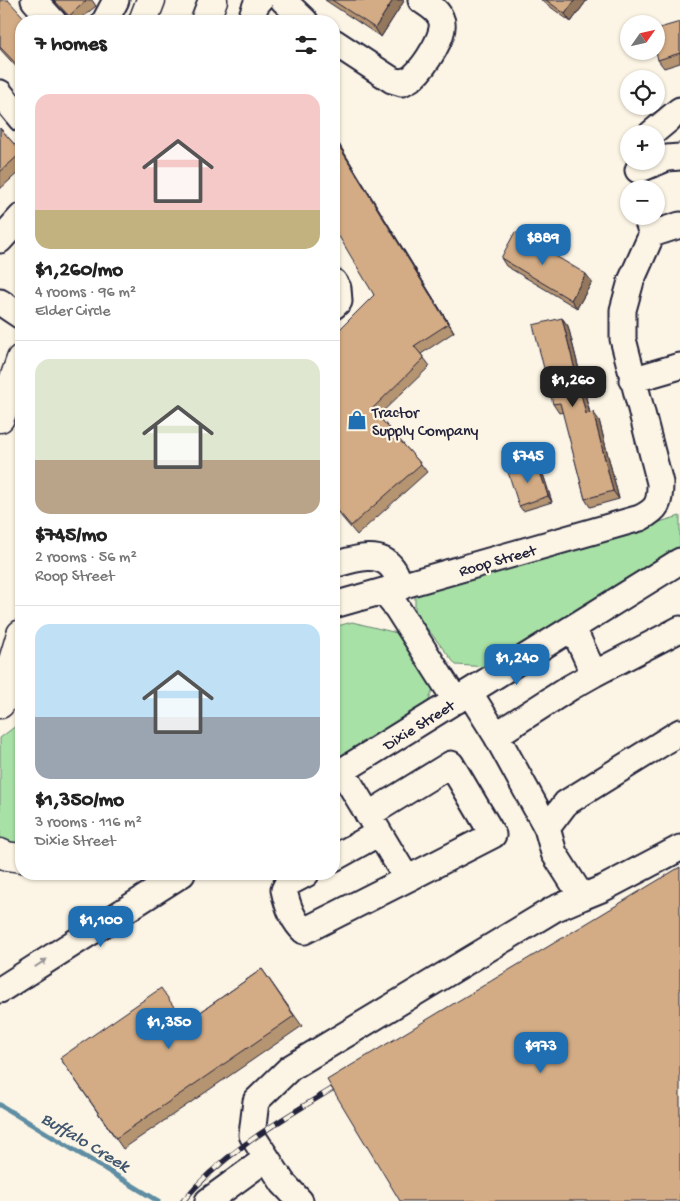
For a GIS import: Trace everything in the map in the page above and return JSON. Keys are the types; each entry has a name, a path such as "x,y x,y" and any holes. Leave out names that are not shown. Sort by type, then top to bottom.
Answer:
{"main road":[{"path":"207,15 213,0"},
{"path":"0,418 12,371"},
{"path":"5,699 15,658"},
{"path":"0,853 15,857"}],"street":[{"path":"34,0 48,15"},
{"path":"108,15 116,0"},
{"path":"252,15 260,0"},
{"path":"283,0 299,15"},
{"path":"340,46 392,80 402,83 412,78 426,62 443,30 442,19 433,8 421,0"},
{"path":"0,93 15,112"},
{"path":"662,125 680,110"},
{"path":"639,173 666,158 680,157"},
{"path":"0,240 15,224"},
{"path":"665,224 680,224"},
{"path":"649,225 623,310 623,339 632,380 680,366"},
{"name":"Roop Street","path":"340,603 649,514 657,506 660,484 632,380"},
{"path":"340,563 364,557 384,560 393,568 393,589 397,608 462,696 496,735 546,828 554,853 582,897"},
{"name":"Dixie Street","path":"340,773 680,561"},
{"path":"573,628 594,674"},
{"path":"496,735 571,686 680,629"},
{"path":"546,828 566,803 680,732"},
{"path":"295,880 287,884 284,890 286,902 299,927 304,931 493,834 452,764 340,853"},
{"path":"340,777 374,824 407,879"},
{"path":"300,1201 283,1182 252,1134 256,1101 290,1068 554,909 604,888 680,848"},
{"path":"0,990 173,880"},
{"path":"208,1200 267,1158"}],"green space":[{"path":"680,516 680,551 488,667 456,665 415,613 415,593"},
{"path":"352,622 397,633 433,689 427,706 340,761 340,625"},
{"path":"15,727 15,847 0,846 0,738"}],"building":[{"path":"0,0 8,0 22,15 15,15 15,63 0,47"},
{"path":"54,0 87,0 70,15"},
{"path":"332,0 393,0 375,28"},
{"path":"546,0 575,0 565,14"},
{"path":"680,22 680,53 665,58 665,26"},
{"path":"0,128 15,145 15,158 0,172"},
{"path":"340,148 448,324 414,346 424,358 372,409 421,464 351,526 340,513 340,329 374,295 340,238"},
{"path":"515,232 586,274 571,300 501,258"},
{"path":"562,318 586,414 593,412 613,491 585,499 560,403 553,404 533,325"},
{"path":"537,463 548,496 519,506 508,472"},
{"path":"680,867 680,1201 400,1201 327,1080"},
{"path":"262,969 294,1016 116,1138 60,1058 161,988 185,1023"}],"waterway":[{"name":"Buffalo Creek","path":"0,1105 158,1201"}],"railway":[{"path":"183,1201 200,1182 238,1149 345,1081"}],"place":[{"name":"Tractor Supply Company","path":"357,420"}]}
